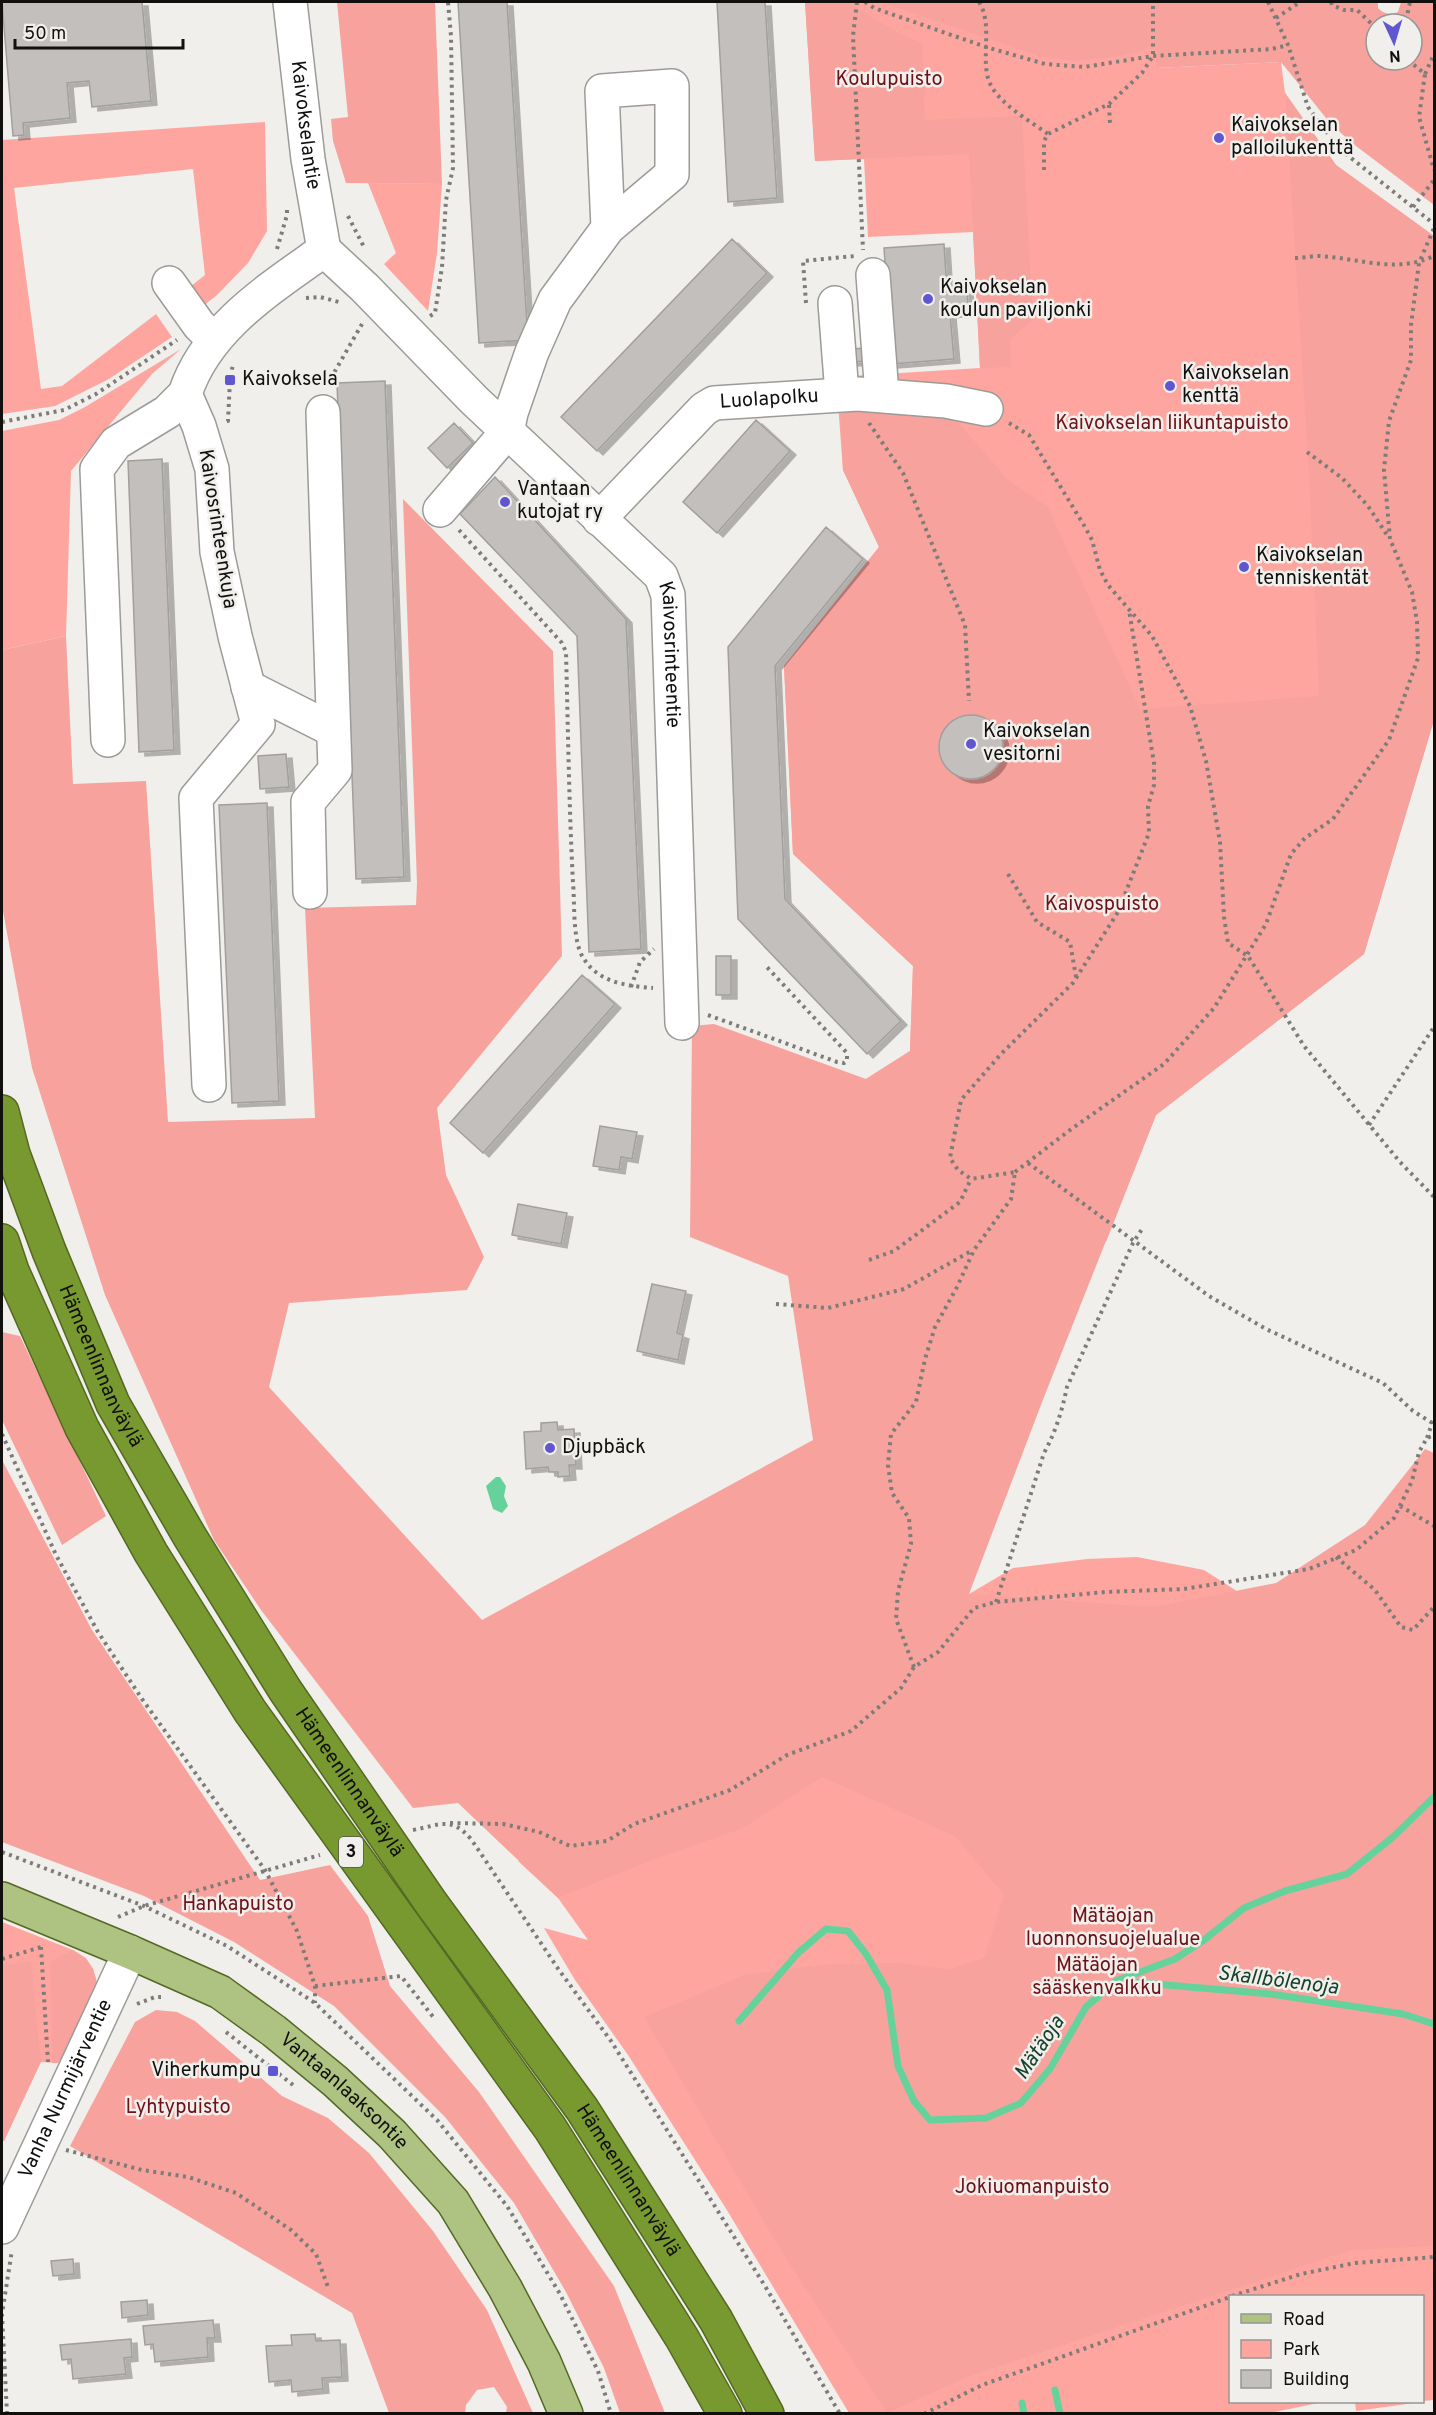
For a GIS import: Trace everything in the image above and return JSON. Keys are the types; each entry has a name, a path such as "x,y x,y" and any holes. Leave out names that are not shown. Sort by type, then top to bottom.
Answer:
{"highway":[{"name":"Hämeenlinnanväylä","path":"2,1112 14,1154 49,1251 113,1404 189,1537 285,1690 424,1893 582,2109 716,2320 767,2414"},
{"name":"Hämeenlinnanväylä","path":"2,1241 12,1271 82,1428 151,1553 250,1711 550,2128 682,2338 725,2414"}],"main road":[{"name":"Vantaanlaaksontie","path":"2,1899 220,1992 274,2031 392,2134 453,2202 525,2325 566,2414"}],"street":[{"name":"Kaivokselantie","path":"290,2 308,159 324,250"},
{"path":"440,510 507,432 511,413 532,352 555,300 608,228"},
{"name":"Kaivosrinteentie","path":"324,250 507,432 661,576 668,595 688,1010"},
{"path":"108,740 97,469 116,443 167,412 185,394 198,363 273,286 324,250"},
{"path":"861,394 873,275"},
{"path":"169,283 216,342"},
{"path":"821,304 861,394"},
{"name":"Kaivosrinteenkuja","path":"185,394 199,426 212,470 217,552 258,724 196,798 209,1084"},
{"name":"Luolapolku","path":"599,519 704,409 714,403 861,394 946,400 986,409"},
{"path":"310,892 308,802 334,770 323,412"},
{"path":"248,687 333,730"},
{"name":"Vanha Nurmijärventie","path":"2,2228 130,1952"}],"path":[{"path":"425,320 435,313 442,267 446,200 453,168 451,36 448,2"},
{"path":"821,304 803,261 863,255 853,36 857,2"},
{"path":"865,2 874,8 986,47 1045,64 1084,68 1153,56 1272,49 1288,45"},
{"path":"979,2 986,13 987,71 992,88 1048,134"},
{"path":"1044,170 1044,141 1048,134 1109,104 1142,73 1153,56 1153,2"},
{"path":"1268,2 1288,45 1308,107 1321,125 1341,150 1434,226 1419,263 1411,326 1411,360 1389,421 1384,470 1390,539"},
{"path":"1275,18 1300,2"},
{"path":"1331,2 1344,10 1357,10 1364,17"},
{"path":"1434,54 1425,74 1419,117 1434,170"},
{"path":"1109,104 1110,124"},
{"path":"1413,207 1434,180"},
{"path":"273,256 285,225 287,196"},
{"path":"1295,258 1318,256 1370,264 1419,263 1434,256"},
{"path":"298,300 320,297 343,305"},
{"path":"323,412 323,395 330,377 365,319 380,304"},
{"path":"2,422 64,410 216,342 230,380 228,421 199,426"},
{"path":"861,394 867,420 903,473 965,625 969,701"},
{"path":"986,409 1029,435 1086,527 1100,570 1108,585 1152,636 1190,706 1206,761 1220,842 1224,917 1228,943 1248,956 1304,1046 1369,1125 1434,1197"},
{"path":"1129,610 1154,763 1154,785 1148,806 1149,833 1118,912 1076,978 1001,1054 961,1100 950,1158 958,1170 971,1179 1015,1172 1164,1064 1214,1008 1248,956 1266,924 1290,854 1305,838 1333,819 1389,740 1418,658 1417,622 1412,592 1390,539 1368,506 1342,478 1307,452"},
{"path":"440,510 562,643 566,652 570,830 576,934 582,957 588,966 607,979 688,1010 711,1015 837,1062 847,1061 847,1053 766,966"},
{"path":"1008,874 1037,922 1070,942 1076,978"},
{"path":"631,987 632,978 640,962 657,947"},
{"path":"1369,1125 1434,1028"},
{"path":"1028,1163 1133,1243 1209,1296 1266,1329 1383,1383 1413,1411 1433,1423"},
{"path":"914,1667 896,1619 898,1591 911,1544 909,1518 892,1492 888,1465 891,1434 916,1402 925,1359 935,1327 974,1250 1011,1199 1015,1172"},
{"path":"869,1260 894,1251 960,1202 971,1179"},
{"path":"996,1602 1044,1453 1062,1412 1067,1388 1133,1243 1142,1229"},
{"path":"776,1304 828,1308 904,1289 974,1250"},
{"path":"406,1831 450,1823 503,1824 539,1832 570,1846 607,1841 634,1824 730,1790 787,1755 851,1731 901,1688 914,1667 938,1652 974,1608 996,1602 1106,1592 1184,1589 1309,1569 1356,1550 1394,1518 1412,1481 1419,1452 1427,1438 1434,1417"},
{"path":"2,1434 56,1555 98,1632 142,1699 266,1870 297,1931 315,1986 315,2003 227,1946 144,1906 2,1852"},
{"path":"1427,1438 1434,1435"},
{"path":"1400,1506 1434,1526"},
{"path":"1336,1557 1375,1590 1401,1627 1413,1630 1434,1607"},
{"path":"450,1823 460,1827 471,1839 559,1970 611,2041 765,2286 840,2414"},
{"path":"116,1918 144,1906 325,1853"},
{"path":"2,1959 47,1944"},
{"path":"315,1986 401,1976 441,2026"},
{"path":"130,2011 136,2005 155,1997 163,1997"},
{"path":"223,2030 294,2086"},
{"path":"57,2147 141,2170 188,2177 236,2193 291,2229 316,2254 329,2290"},
{"path":"1237,2295 1301,2274 1355,2263 1434,2257"},
{"path":"924,2414 982,2385 1229,2298"}],"green space":[{"path":"337,2 435,2 442,184 346,183 333,141 331,119 348,117"},
{"name":"Kaivospuisto","path":"805,2 1154,2 1156,68 1281,62 1285,93 1336,165 1434,236 1434,720 1364,954 1156,1115 1106,1242 866,1079 910,1051 913,966 793,854 784,666 879,547 843,470 836,377 980,368 973,232 868,237 864,159 815,161"},
{"name":"Koulupuisto","path":"805,2 848,2 897,32 922,43 925,120 1022,116 1033,320 1010,339 1011,367 980,368 969,154 815,161"},
{"path":"880,2 1378,2 1378,8 1384,12 1364,12 1364,72 1424,72 1424,12 1398,12 1401,2 1434,2 1434,205 1352,143 1330,123 1281,62 1156,68 1155,48 1115,57 1075,61 1039,56"},
{"path":"1285,93 1336,165 1434,236 1434,720 1364,954 1156,1115 969,1594 1154,1607 1276,1583 1365,1525 1425,1449 1434,1453 1434,2246 1351,2250 967,2377 887,2413 783,2254 644,2017 745,1975 830,1964 898,1963 950,1969 984,1958 1004,1895 955,1836 822,1777 743,1828 652,1860 558,1898 458,1803 413,1808 261,1610 214,1540 105,1295 32,1068 2,906 2,650 66,636 73,784 146,781 168,1122 315,1118 305,908 416,905 403,499 553,651 562,956 437,1108 446,1175 484,1257 467,1290 289,1303 269,1387 482,1620 813,1440 788,1276 690,1237 692,1026 714,1024 866,1079 910,1051 913,966 793,854 784,666 879,547 843,470 840,411 953,416 1008,480 1048,507 1140,709 1319,696 1309,475"},
{"path":"265,122 267,231 248,263 216,296 200,308 186,290 205,275 193,169 14,188 41,389 62,386 156,314 172,337 109,379 55,406 2,414 2,140"},
{"path":"368,183 442,184 437,253 428,311 384,264 396,253"},
{"path":"181,349 152,374 71,471 66,636 2,650 2,431 59,420 85,407"},
{"path":"2,1332 20,1336 106,1516 62,1545 2,1420"},
{"name":"Hankapuisto","path":"2,1460 92,1630 260,1880 330,1865 368,1916 390,1986 479,2092 614,2286 665,2413 620,2413 604,2368 566,2292 514,2203 445,2117 334,2006 234,1942 144,1896 2,1842"},
{"name":"Mätäojan luonnonsuojelualue","path":"1137,1557 1204,1570 1290,1625 1434,1608 1434,2400 1424,2401 1424,2295 1229,2295 1229,2403 1318,2403 1265,2414 849,2413 725,2207 628,2055 575,1980 544,1928 588,1940 558,1898 518,1861 1013,1568 1087,1559"},
{"path":"2,1922 73,1950 86,1958 94,1970 58,2063 41,2062 4,2141 2,2140"},
{"path":"73,1950 88,1962 95,1976 97,1991 93,2006 77,2036 58,2063 52,2063 50,1962"},
{"path":"31,1961 41,2061 4,2141 2,2140 2,1965"},
{"name":"Lyhtypuisto","path":"156,2010 177,2012 195,2021 282,2096 328,2118 369,2153 433,2231 487,2310 533,2413 506,2413 507,2407 494,2387 477,2390 466,2405 465,2413 389,2413 352,2313 70,2146 135,2022"},
{"path":"1355,2403 1414,2403 1356,2411"}],"shaded area":[{"path":"496,1477 500,1477 506,1486 504,1496 508,1506 502,1513 493,1509 486,1486"}],"building":[{"path":"2,2 142,2 151,101 92,107 89,81 67,83 70,118 23,123 24,135 13,136"},
{"path":"458,2 507,2 528,340 479,343"},
{"path":"717,2 765,2 777,198 728,202"},
{"path":"732,239 767,273 597,451 561,417"},
{"name":"Kaivokselan koulun paviljonki","path":"944,244 947,291 967,290 968,306 955,307 956,313 950,314 954,359 892,364 884,248"},
{"path":"866,348 867,361 852,362 851,349"},
{"path":"385,381 404,877 356,879 337,383"},
{"path":"756,420 790,451 717,533 683,502"},
{"path":"454,423 473,443 447,468 428,448"},
{"path":"162,459 174,750 139,752 128,461"},
{"path":"495,477 626,619 641,949 589,952 577,636 460,514"},
{"path":"826,527 863,559 775,666 785,899 901,1021 867,1054 738,919 728,647"},
{"name":"Kaivokselan vesitorni","path":"971,715 989,721 997,729 1003,747 997,765 989,773 971,779 953,773 945,765 939,747 945,729 953,721"},
{"path":"286,754 289,787 260,789 258,756"},
{"path":"267,803 279,1101 232,1103 219,805"},
{"path":"716,956 731,956 731,995 716,995"},
{"path":"582,975 615,1004 483,1153 450,1123"},
{"path":"600,1126 637,1132 632,1159 621,1157 619,1170 593,1166"},
{"path":"518,1204 567,1213 561,1244 512,1235"},
{"path":"652,1284 686,1291 677,1333 683,1335 678,1360 637,1351"},
{"name":"Djupbäck","path":"557,1422 558,1430 574,1429 576,1465 569,1465 570,1476 558,1477 558,1472 549,1472 548,1467 526,1469 524,1432 541,1431 541,1423"},
{"path":"73,2259 74,2274 53,2276 51,2261"},
{"path":"147,2300 148,2315 122,2318 121,2302"},
{"path":"213,2320 215,2338 207,2338 208,2357 155,2362 153,2344 145,2345 143,2326"},
{"path":"315,2334 316,2341 340,2340 342,2377 322,2378 323,2389 292,2392 291,2380 269,2382 266,2346 292,2345 291,2335"},
{"path":"131,2339 132,2357 124,2358 126,2374 73,2379 71,2359 62,2360 60,2345"}],"waterway":[{"name":"Mätäoja","path":"739,2021 798,1953 826,1929 848,1931 866,1954 887,1990 898,2066 914,2101 930,2120 986,2118 1021,2103 1050,2069 1086,2007 1116,1981 1175,1959 1204,1940 1244,1908 1285,1891 1347,1874 1393,1837 1434,1797"},
{"name":"Skallbölenoja","path":"1120,1981 1271,1994 1403,2014 1434,2024"},
{"path":"1055,2390 1060,2414"},
{"path":"1022,2403 1024,2414"}],"place":[{"name":"Kaivokselan palloilukenttä","path":"1219,138"},
{"name":"Kaivokselan koulun paviljonki","path":"928,299"},
{"name":"Kaivoksela","path":"230,380"},
{"name":"Kaivokselan kenttä","path":"1170,386"},
{"name":"Vantaan kutojat ry","path":"505,502"},
{"name":"Kaivokselan tenniskentät","path":"1244,567"},
{"name":"Kaivokselan vesitorni","path":"971,744"},
{"name":"Djupbäck","path":"550,1448"},
{"name":"Viherkumpu","path":"273,2071"}],"park label":[{"name":"Kaivokselan liikuntapuisto","path":"1172,424"},
{"name":"Mätäojan sääskenvalkku","path":"1097,1978"},
{"name":"Jokiuomanpuisto","path":"1032,2188"}]}
